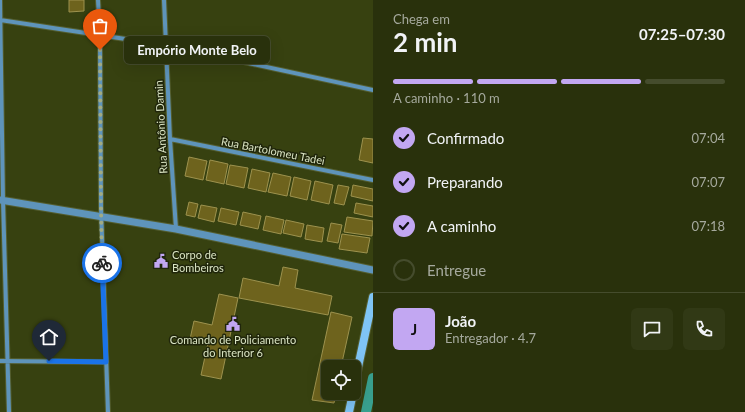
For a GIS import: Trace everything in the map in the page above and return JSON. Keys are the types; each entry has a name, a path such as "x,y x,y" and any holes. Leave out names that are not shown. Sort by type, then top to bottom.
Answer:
{"main road":[{"path":"360,360 373,297"},
{"path":"349,412 352,400"}],"street":[{"path":"0,0 1,200 9,412"},
{"path":"98,0 100,34 101,216 108,412"},
{"name":"Rua Antônio Damin","path":"164,0 165,45 176,229"},
{"path":"0,20 165,45 373,90"},
{"name":"Rua Bartolomeu Tadei","path":"170,139 373,180"},
{"path":"1,200 176,229 373,270"},
{"path":"0,361 106,362"}],"building":[{"path":"69,0 84,0 84,11 69,12"},
{"path":"363,138 373,139 373,163 359,160"},
{"path":"189,157 207,161 203,180 185,176"},
{"path":"210,160 228,164 224,184 206,180"},
{"path":"230,165 248,168 244,188 226,184"},
{"path":"252,169 270,173 266,192 248,188"},
{"path":"273,173 291,177 287,196 268,192"},
{"path":"294,177 311,181 307,200 290,196"},
{"path":"315,181 333,185 329,204 311,200"},
{"path":"338,185 349,187 344,205 334,203"},
{"path":"353,185 373,189 373,201 351,196"},
{"path":"189,202 198,204 195,217 186,215"},
{"path":"356,203 373,206 373,217 354,213"},
{"path":"201,205 217,208 214,222 198,218"},
{"path":"221,208 239,212 236,225 218,221"},
{"path":"243,212 261,216 258,229 240,225"},
{"path":"266,216 284,220 281,234 263,230"},
{"path":"347,217 373,221 372,236 344,232"},
{"path":"286,220 304,224 301,237 283,233"},
{"path":"331,223 342,225 338,243 327,241"},
{"path":"307,225 324,228 322,242 305,239"},
{"path":"342,234 370,238 367,253 339,249"},
{"path":"283,267 298,270 295,288 332,296 328,315 239,298 243,278 279,286"},
{"path":"219,294 238,298 221,379 201,375 208,343 190,339 194,321 212,325"},
{"path":"331,312 352,317 343,360 321,360 321,400 335,400 334,403 312,400"}],"waterway":[{"path":"366,412 373,378"}],"way so far":[{"path":"100,50 102,263"}],"place":[{"name":"Empório Monte Belo","path":"100,50"},
{"name":"Corpo de Bombeiros","path":"161,261"},
{"name":"Comando de Policiamento do Interior 6","path":"233,324"}],"route":[{"path":"49,361 106,362 102,263"}]}
